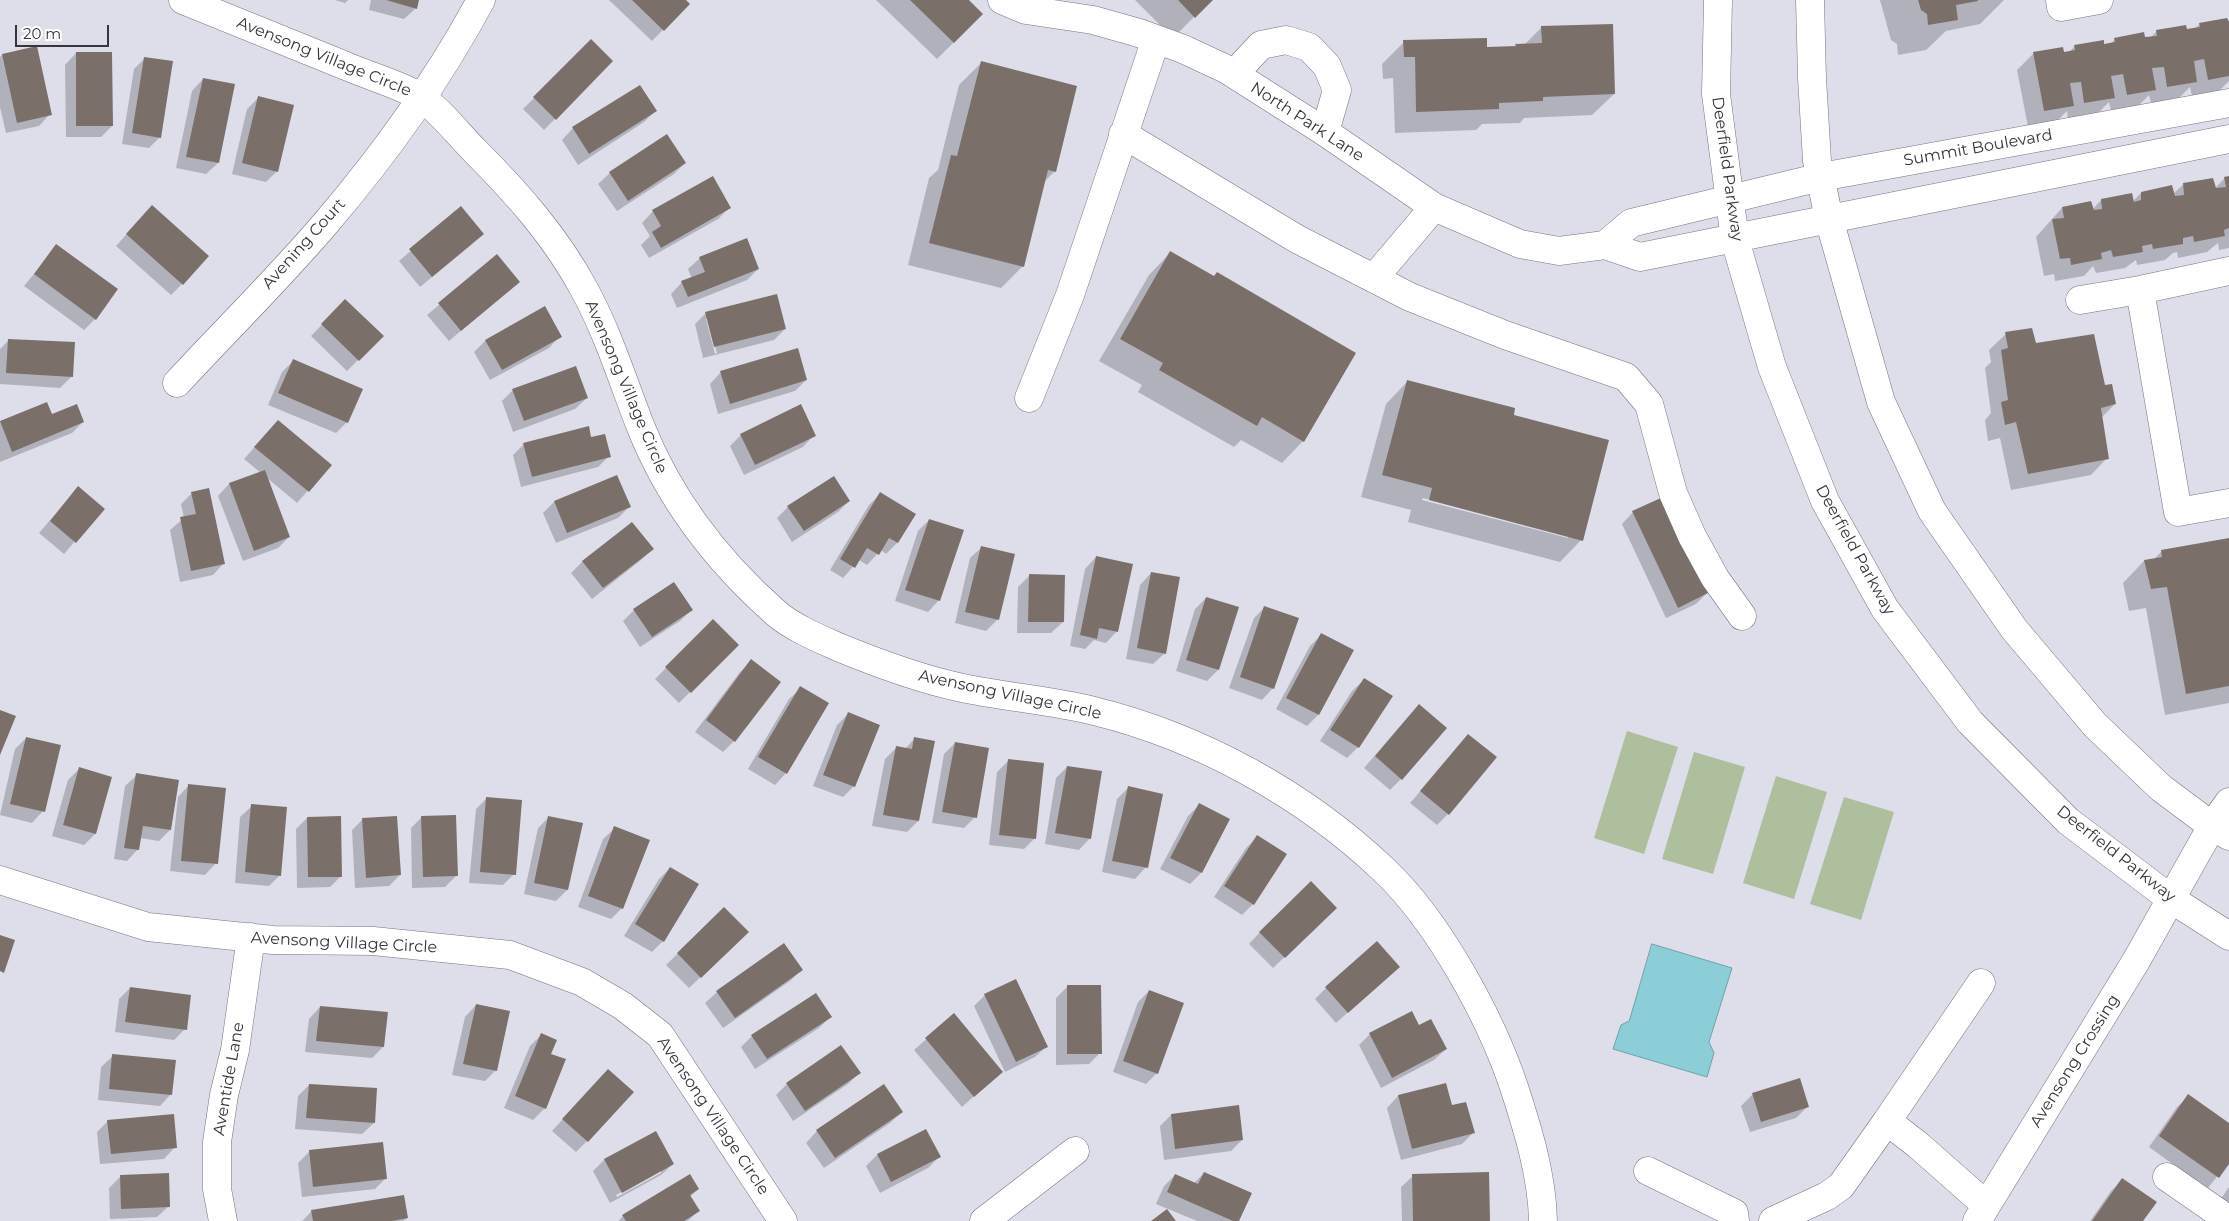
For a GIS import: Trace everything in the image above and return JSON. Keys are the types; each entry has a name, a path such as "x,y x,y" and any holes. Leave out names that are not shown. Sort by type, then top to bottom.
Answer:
{"street":[{"name":"Avensong Village Circle","path":"183,0 422,97 498,174 529,209 557,246 582,286 604,328 641,427 661,470 684,511 712,549 743,584 784,620 834,645 914,676 959,687 1006,696 1054,702 1100,712 1145,726 1189,743 1232,763 1288,796 1350,840 1387,872 1445,947 1491,1029 1509,1072 1524,1117 1536,1163 1543,1221"},
{"name":"Avening Court","path":"177,383 324,225 389,143 422,97 461,38 481,0"},
{"name":"North Park Lane","path":"1002,0 1026,10 1094,20 1183,49 1234,74 1325,132 1434,207 1520,244 1559,251 1605,245 1640,257 1735,240"},
{"name":"Deerfield Parkway","path":"1718,0 1716,94 1735,240 1772,367 1825,501 1885,609 1970,722 2068,821 2171,899 2229,936"},
{"path":"1810,0 1812,87 1817,161 1829,219 1881,402 1932,511 2014,629 2095,726 2161,788 2220,831"},
{"path":"2060,0 2061,7 2099,0"},
{"path":"1029,398 1070,295 1156,39"},
{"path":"1234,74 1261,45 1286,40 1309,46 1327,66 1337,90 1325,132"},
{"name":"Summit Boulevard","path":"1729,198 1821,177 2229,102"},
{"path":"1123,134 1297,239 1410,297 1506,335 1626,377 1649,404 1674,493 1692,536 1715,578 1742,616"},
{"path":"1735,240 1829,219 2229,139"},
{"path":"1605,245 1631,223 1729,198"},
{"path":"1374,278 1434,207"},
{"path":"2080,300 2140,290 2229,271"},
{"path":"2140,290 2178,512 2229,503"},
{"name":"Avensong Crossing","path":"1982,1213 2136,961 2171,899 2220,831 2229,802"},
{"name":"Avensong Village Circle","path":"0,880 148,927 251,937 373,941 510,955 582,982 622,1006 660,1035 783,1221"},
{"name":"Aventide Lane","path":"222,1221 217,1189 217,1142 224,1095 235,1050 251,937"},
{"path":"1773,1221 1827,1196 1841,1186 1981,983"},
{"path":"1887,1121 1918,1145 1982,1213"},
{"path":"984,1221 1075,1151"},
{"path":"1648,1170 1734,1214 1735,1221"},
{"path":"2167,1177 2229,1220"}],"green space":[{"path":"1627,731 1678,747 1644,854 1594,838"},
{"path":"1694,752 1745,767 1713,874 1662,859"},
{"path":"1776,776 1827,792 1794,899 1743,883"},
{"path":"1844,797 1894,812 1861,920 1810,904"}],"water":[{"path":"1652,944 1732,968 1709,1042 1714,1053 1707,1077 1613,1049 1621,1025 1629,1021"}],"building":[{"path":"386,0 419,0 417,9"},
{"path":"632,0 686,0 690,4 664,31"},
{"path":"910,0 969,0 983,14 954,43"},
{"path":"1178,0 1213,0 1195,18"},
{"path":"1918,0 1978,1 1956,5 1958,20 1928,25 1927,14 1921,10"},
{"path":"2227,18 2229,22 2229,76 2208,80 2204,59 2194,61 2197,82 2167,87 2164,67 2152,68 2156,90 2127,95 2123,74 2111,76 2115,98 2084,103 2081,82 2070,83 2074,106 2044,111 2033,52 2063,47 2064,52 2075,50 2074,45 2104,40 2104,44 2115,42 2114,38 2144,32 2145,37 2157,36 2156,30 2186,25 2187,29 2200,27 2199,23"},
{"path":"1613,24 1615,94 1543,97 1543,101 1499,103 1499,109 1416,112 1415,57 1404,57 1403,40 1487,38 1487,47 1516,46 1515,44 1542,43 1541,26"},
{"path":"591,39 613,61 556,120 533,97"},
{"path":"37,46 52,115 17,123 2,54"},
{"path":"76,52 112,52 113,126 76,126"},
{"path":"144,57 173,61 161,138 132,133"},
{"path":"981,61 1077,86 1056,172 1048,170 1024,267 929,243 951,155 957,156"},
{"path":"203,78 235,84 219,163 186,157"},
{"path":"640,85 657,111 589,154 572,127"},
{"path":"258,96 294,105 278,172 242,163"},
{"path":"667,134 686,163 628,201 609,172"},
{"path":"713,176 731,208 661,248 652,232 661,226 652,210"},
{"path":"2229,176 2229,228 2224,230 2225,236 2194,242 2193,236 2183,238 2183,244 2153,249 2152,244 2142,246 2143,252 2113,257 2111,250 2101,253 2102,259 2071,265 2070,258 2060,259 2052,219 2064,218 2062,207 2091,201 2094,210 2102,209 2101,199 2132,193 2134,202 2141,200 2141,192 2172,185 2175,196 2184,195 2183,183 2213,178 2216,188 2226,187 2224,177"},
{"path":"152,205 209,256 183,285 126,234"},
{"path":"461,206 484,234 432,277 409,249"},
{"path":"747,238 759,269 688,297 681,281 705,272 699,257"},
{"path":"56,244 118,289 96,320 34,274"},
{"path":"1170,251 1214,276 1217,272 1356,353 1304,442 1262,417 1257,426 1159,370 1163,363 1120,339"},
{"path":"497,254 520,282 461,331 438,303"},
{"path":"777,294 786,329 714,347 705,312"},
{"path":"345,299 384,336 359,361 321,324"},
{"path":"545,306 562,337 502,370 485,340"},
{"path":"2032,328 2036,343 2094,334 2105,385 2112,384 2116,404 2101,408 2109,459 2028,474 2016,422 2005,425 2001,402 2008,400 2001,350 2008,348 2005,332"},
{"path":"8,339 75,342 73,377 6,373"},
{"path":"798,348 807,380 730,404 720,371"},
{"path":"293,359 363,389 348,423 278,393"},
{"path":"576,366 588,398 524,421 512,389"},
{"path":"1407,380 1515,408 1514,415 1609,440 1583,541 1429,500 1432,488 1382,475"},
{"path":"47,402 52,414 77,404 84,422 12,452 0,421"},
{"path":"801,404 816,436 755,465 740,434"},
{"path":"278,420 332,465 309,492 254,447"},
{"path":"589,426 591,437 605,434 611,457 532,477 523,443"},
{"path":"265,470 290,537 254,551 229,483"},
{"path":"617,475 631,507 567,533 554,501"},
{"path":"834,476 850,501 804,531 787,506"},
{"path":"78,486 105,509 76,543 50,521"},
{"path":"209,488 225,564 191,571 180,517 196,514 191,492"},
{"path":"880,492 916,514 898,543 889,538 879,555 867,548 855,568 840,559"},
{"path":"1663,497 1708,593 1678,608 1632,511"},
{"path":"929,519 964,530 940,601 905,590"},
{"path":"632,522 654,549 603,588 582,561"},
{"path":"2229,538 2229,686 2186,694 2167,587 2151,589 2144,560 2162,557 2161,550"},
{"path":"981,546 1015,554 999,620 965,612"},
{"path":"1096,556 1133,564 1118,632 1099,628 1097,639 1080,635"},
{"path":"1151,572 1180,577 1166,654 1137,648"},
{"path":"1029,574 1065,575 1064,622 1028,622"},
{"path":"674,582 693,610 652,637 633,609"},
{"path":"1206,597 1239,607 1219,670 1186,660"},
{"path":"1264,606 1299,618 1274,689 1240,677"},
{"path":"713,619 739,645 691,693 665,667"},
{"path":"1321,633 1354,650 1319,715 1286,698"},
{"path":"751,659 781,682 735,742 706,720"},
{"path":"1364,678 1393,696 1359,748 1330,730"},
{"path":"800,686 829,703 787,774 758,757"},
{"path":"1419,704 1447,728 1402,780 1375,756"},
{"path":"0,710 16,716 0,755"},
{"path":"848,712 880,725 855,787 823,775"},
{"path":"1468,734 1497,757 1449,815 1420,791"},
{"path":"26,737 61,745 45,812 10,804"},
{"path":"914,737 935,741 919,821 883,815 896,746 912,749"},
{"path":"955,742 989,748 977,818 942,812"},
{"path":"1008,759 1044,763 1036,839 999,835"},
{"path":"1067,766 1102,771 1091,839 1055,833"},
{"path":"79,767 112,777 96,834 63,825"},
{"path":"136,773 179,780 171,830 143,826 139,850 124,848"},
{"path":"188,784 226,788 218,864 181,861"},
{"path":"1128,786 1163,794 1148,868 1112,861"},
{"path":"486,797 522,800 516,875 480,872"},
{"path":"1199,803 1230,819 1202,873 1170,858"},
{"path":"251,804 287,807 281,876 245,872"},
{"path":"456,815 458,876 423,877 421,816"},
{"path":"341,816 342,877 308,877 307,817"},
{"path":"397,816 401,875 366,878 362,818"},
{"path":"548,816 583,823 568,890 534,883"},
{"path":"614,826 650,840 623,909 588,896"},
{"path":"1257,835 1287,854 1254,905 1224,886"},
{"path":"670,867 699,884 664,942 635,924"},
{"path":"1311,881 1337,908 1285,958 1259,932"},
{"path":"724,907 749,932 701,978 677,953"},
{"path":"0,935 15,940 4,973 0,971"},
{"path":"1377,941 1400,967 1348,1013 1325,987"},
{"path":"784,943 803,970 735,1018 716,991"},
{"path":"1016,979 1048,1047 1016,1062 984,994"},
{"path":"1067,985 1101,985 1102,1054 1067,1054"},
{"path":"130,987 191,995 187,1030 125,1022"},
{"path":"1149,990 1184,1003 1158,1074 1123,1061"},
{"path":"816,993 832,1017 767,1059 751,1035"},
{"path":"476,1004 510,1011 497,1071 463,1064"},
{"path":"320,1006 388,1012 384,1047 316,1041"},
{"path":"1412,1011 1419,1025 1431,1019 1447,1049 1392,1078 1369,1033"},
{"path":"954,1013 1003,1072 974,1097 925,1038"},
{"path":"541,1033 557,1040 551,1054 566,1059 546,1109 515,1096"},
{"path":"841,1045 861,1073 805,1111 786,1083"},
{"path":"112,1054 176,1060 172,1095 109,1089"},
{"path":"608,1069 634,1092 588,1142 562,1119"},
{"path":"1800,1078 1809,1107 1761,1122 1752,1093"},
{"path":"1446,1083 1452,1105 1466,1102 1475,1133 1412,1149 1398,1095"},
{"path":"309,1084 377,1088 375,1123 306,1118"},
{"path":"884,1084 903,1112 835,1158 816,1130"},
{"path":"2188,1094 2229,1123 2229,1164 2219,1178 2159,1136"},
{"path":"1239,1105 1243,1140 1175,1149 1171,1114"},
{"path":"174,1114 177,1148 111,1154 107,1120"},
{"path":"926,1129 941,1157 891,1182 877,1154"},
{"path":"656,1131 674,1164 622,1193 604,1159"},
{"path":"383,1142 387,1179 313,1187 309,1150"},
{"path":"1204,1172 1252,1193 1239,1221 1233,1221 1167,1192 1175,1174 1198,1184"},
{"path":"1489,1172 1490,1221 1413,1221 1412,1174"},
{"path":"169,1173 170,1207 121,1209 120,1175"},
{"path":"690,1174 699,1189 690,1195 700,1211 684,1221 626,1221 622,1215"},
{"path":"2122,1178 2157,1202 2143,1221 2092,1221"},
{"path":"404,1195 408,1218 392,1221 313,1221 311,1210"},
{"path":"1167,1209 1176,1221 1151,1221"}]}
